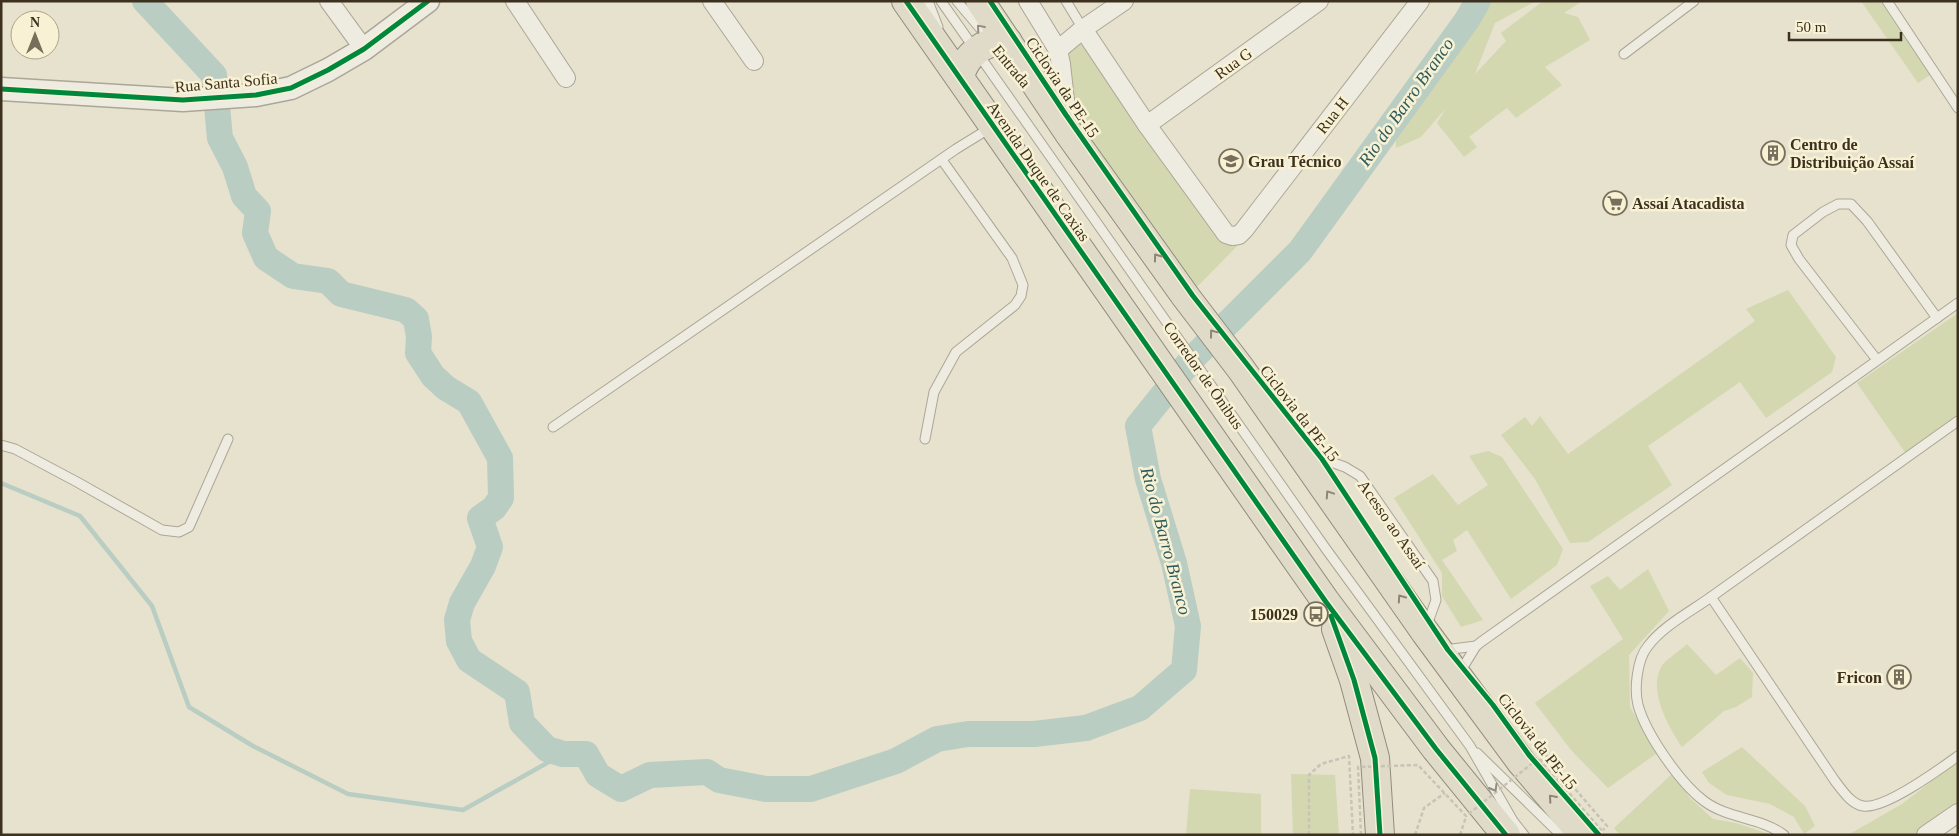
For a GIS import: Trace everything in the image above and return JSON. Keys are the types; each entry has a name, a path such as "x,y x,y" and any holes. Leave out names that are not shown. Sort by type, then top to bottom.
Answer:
{"highway":[{"name":"Avenida Duque de Caxias","path":"906,1 960,77 992,127 1326,602"},
{"path":"980,1 997,50 1068,132 1186,297 1299,450 1432,642 1521,762 1583,835"},
{"path":"960,77 966,59 997,50"},
{"path":"1326,602 1354,680 1375,758 1380,835"},
{"path":"1326,602 1436,749 1506,835"}],"street":[{"path":"330,1 364,49"},
{"name":"Rua Santa Sofia","path":"1,89 183,100 256,95 291,88 328,70 364,49 428,1"},
{"path":"515,1 566,78"},
{"path":"712,1 754,60"},
{"path":"1028,1 1058,50 1068,132"},
{"path":"1058,50 1083,29 1124,1"},
{"name":"Rua G","path":"1147,125 1319,1"},
{"name":"Rua H","path":"1147,125 1226,234 1232,236 1239,234 1420,1"},
{"path":"1083,29 1147,125"},
{"path":"1926,835 1958,813"}],"lane":[{"path":"928,1 960,77"},
{"name":"Corredor de Ônibus","path":"942,1 997,50 1326,549 1470,746 1513,821 1524,835"},
{"name":"Entrada","path":"957,1 997,50"},
{"path":"1066,1 1083,29"},
{"path":"1624,54 1694,1"},
{"path":"1887,1 1958,108"},
{"path":"553,427 992,127"},
{"path":"925,439 934,392 956,352 1015,305 1021,296 1022,285 1012,258 942,160"},
{"path":"1877,360 1799,259 1791,245 1793,235 1800,228 1838,204 1851,204 1867,221 1937,318"},
{"path":"1457,676 1476,646 1958,303"},
{"path":"1784,835 1772,826 1728,814 1704,801 1679,777 1647,728 1638,703 1637,678 1640,662 1647,646 1667,628 1958,421"},
{"path":"1,445 14,449 78,482 162,530 179,532 189,527 228,439"},
{"name":"Acesso ao Assaí","path":"1299,450 1344,467 1360,476 1428,573 1433,581 1436,600 1432,642"},
{"path":"1711,597 1835,781 1852,801 1862,806 1875,806 1926,780 1958,756"},
{"path":"1432,642 1476,646"},
{"name":"Corredor de Ônibus","path":"1470,746 1561,835"}],"path":[{"path":"1460,835 1466,816 1538,758 1602,832 1607,826 1539,747"},
{"path":"1309,835 1309,775 1321,764 1349,756 1353,835"},
{"path":"1362,835 1358,767 1418,765 1466,816"},
{"path":"1415,835 1424,808 1445,793"}],"green space":[{"path":"1487,1 1536,1 1495,23 1475,74 1506,41 1501,33 1543,1 1582,1 1564,13 1578,17 1590,40 1545,67 1562,85 1516,118 1507,108 1502,111 1469,137 1477,147 1464,157 1437,123 1446,108 1421,137 1396,148 1396,130"},
{"path":"1861,1 1880,1 1930,75 1918,83"},
{"path":"1090,26 1241,242 1193,291 1076,124 1059,49"},
{"path":"1788,290 1836,357 1832,372 1766,418 1740,382 1648,446 1672,485 1588,542 1570,543 1535,479 1501,435 1525,417 1532,426 1540,416 1568,454 1755,321 1746,309"},
{"path":"1958,313 1958,417 1907,455 1857,383"},
{"path":"1488,451 1502,457 1563,549 1557,565 1511,599 1467,530 1453,540 1457,551 1442,560 1483,620 1461,627 1442,596 1442,573 1394,498 1433,474 1458,505 1488,485 1469,456"},
{"path":"1648,569 1669,611 1629,655 1630,707 1657,753 1608,788 1571,750 1535,703 1623,639 1590,586 1608,576 1620,590"},
{"path":"1687,644 1716,675 1740,658 1753,673 1752,697 1736,707 1724,711 1682,747 1666,720 1657,687 1661,667"},
{"path":"1742,747 1805,806 1815,826 1804,834 1794,817 1770,804 1727,795 1709,783 1702,772"},
{"path":"1958,761 1958,806 1916,835 1848,835 1902,804"},
{"path":"1291,774 1335,775 1339,835 1293,835"},
{"path":"1672,774 1690,798 1713,819 1736,823 1772,835 1620,835 1614,828"},
{"path":"1190,789 1261,794 1261,835 1186,835"}],"waterway":[{"name":"Rio do Barro Branco","path":"145,1 214,75 220,138 235,167 244,196 258,211 255,233 266,258 293,276 328,281 341,294 406,310 416,319 419,337 418,353 433,376 446,388 469,402 500,458 501,498 494,508 480,518 490,547 483,566 462,603 457,620 459,641 469,660 517,692 522,723 547,749 563,754 586,754 598,775 621,789 650,775 707,772 719,780 766,789 811,789 896,761 937,739 968,734 1034,734 1086,728 1140,708 1184,670 1188,626 1174,563 1148,479 1138,426 1192,359 1300,251 1467,20 1478,1"},
{"path":"1,483 80,516 152,606 189,707 253,746 348,794 463,810 563,754"}],"cycle path":[{"path":"1,89 183,100 256,95 291,88 328,70 364,49 428,1"},
{"path":"906,1 1326,602 1436,749 1506,835"},
{"name":"Ciclovia da PE-15","path":"990,1 1066,115 1193,296 1322,459 1448,650 1493,705 1529,755 1599,835"},
{"path":"1331,616 1354,680 1375,758 1380,835"}],"place":[{"name":"Centro de Distribuição Assaí","path":"1773,153"},
{"name":"Grau Técnico","path":"1231,161"},
{"name":"Assaí Atacadista","path":"1615,203"},
{"name":"150029","path":"1316,614"},
{"name":"Fricon","path":"1899,677"}]}
